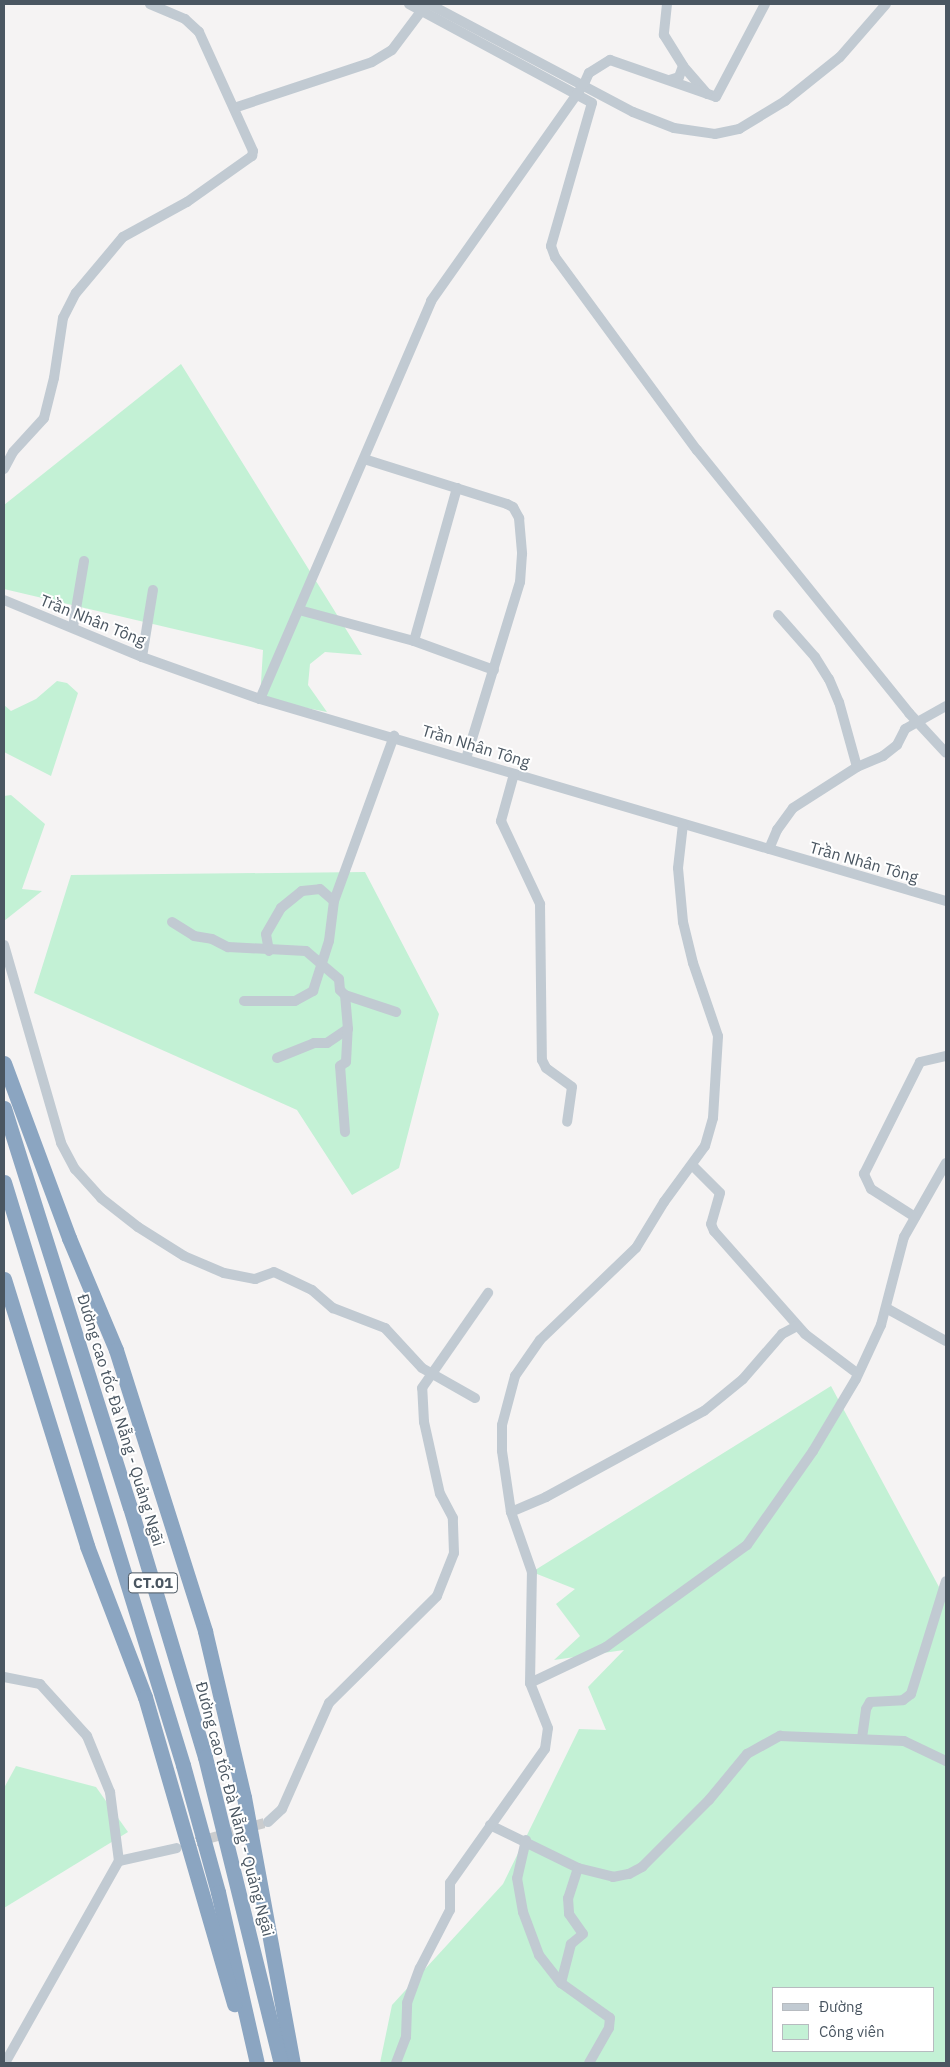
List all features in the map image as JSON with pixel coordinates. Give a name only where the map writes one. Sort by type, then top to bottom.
[{"type":"highway","points":[[4,1063],[69,1238],[116,1350],[205,1630],[244,1796],[293,2063]]},
{"type":"highway","name":"Đường cao tốc Đà Nẵng - Quảng Ngãi","points":[[4,1108],[127,1498],[205,1757],[282,2063]]},
{"type":"highway","name":"CT.01","points":[[4,1182],[183,1765],[218,1892],[257,2063]]},
{"type":"highway","points":[[4,1279],[86,1546],[145,1697],[251,2063]]},
{"type":"street","points":[[4,469],[13,452],[44,418],[54,378],[63,318],[76,293],[123,237],[187,202],[252,156],[234,108],[199,32],[185,18],[150,4]]},
{"type":"street","points":[[408,4],[426,6],[584,84],[633,112],[674,128],[696,134],[729,132],[756,121],[825,70],[886,4]]},
{"type":"street","points":[[667,4],[664,35],[683,66],[708,94]]},
{"type":"street","points":[[260,699],[431,301],[578,93],[588,73],[610,60],[716,97],[765,4]]},
{"type":"street","points":[[234,108],[372,62],[392,50],[426,6]]},
{"type":"street","points":[[426,6],[578,93],[593,105],[551,246],[555,258],[697,450],[917,721],[946,752]]},
{"type":"street","points":[[669,80],[679,77],[683,66]]},
{"type":"street","points":[[364,459],[508,504],[513,507],[519,518],[522,554],[520,582],[466,759]]},
{"type":"street","points":[[414,641],[456,488]]},
{"type":"street","points":[[73,627],[84,561]]},
{"type":"street","points":[[142,657],[153,590]]},
{"type":"street","name":"Trần Nhân Tông","points":[[4,600],[142,657],[260,699],[394,736],[514,774],[946,901]]},
{"type":"street","points":[[299,610],[414,641],[494,670]]},
{"type":"street","points":[[778,615],[815,657],[829,679],[839,702],[857,767]]},
{"type":"street","points":[[769,849],[778,830],[794,808],[857,767],[889,752],[897,745],[903,730],[946,706]]},
{"type":"street","points":[[244,1001],[295,1001],[308,997],[313,992],[320,963],[329,942],[334,901],[394,736]]},
{"type":"street","points":[[514,774],[501,821],[540,904],[542,1060],[546,1068],[572,1087],[567,1122]]},
{"type":"street","points":[[396,2063],[406,2037],[407,2003],[420,1968],[450,1910],[450,1884],[545,1749],[548,1728],[530,1684],[532,1572],[511,1512],[505,1487],[502,1425],[515,1376],[540,1340],[636,1248],[664,1202],[693,1166],[705,1146],[713,1118],[718,1036],[693,963],[683,922],[678,868],[683,824]]},
{"type":"street","points":[[269,951],[266,934],[281,908],[302,891],[320,889],[334,901]]},
{"type":"street","points":[[172,922],[194,936],[212,939],[228,947],[269,951],[306,951],[339,979],[340,990],[345,995],[396,1012]]},
{"type":"street","points":[[4,945],[61,1143],[87,1185],[138,1227],[184,1256],[224,1273],[255,1279],[274,1272],[312,1290],[333,1308],[385,1328],[410,1356],[431,1372],[475,1398]]},
{"type":"street","points":[[345,995],[348,1029],[346,1062],[340,1066],[345,1132]]},
{"type":"street","points":[[277,1058],[314,1044],[327,1043],[348,1029]]},
{"type":"street","points":[[915,1218],[871,1189],[864,1174],[920,1062],[946,1056]]},
{"type":"street","points":[[530,1684],[606,1647],[747,1545],[813,1451],[858,1374],[886,1308],[904,1237],[946,1163]]},
{"type":"street","points":[[693,1166],[720,1192],[712,1219],[714,1231],[797,1326],[858,1374]]},
{"type":"street","points":[[268,1822],[282,1809],[329,1702],[437,1596],[454,1553],[453,1518],[440,1494],[424,1422],[422,1388],[431,1372],[488,1293]]},
{"type":"street","points":[[886,1308],[946,1341]]},
{"type":"street","points":[[511,1512],[546,1496],[704,1411],[743,1379],[782,1334],[797,1326]]},
{"type":"street","points":[[862,1738],[866,1709],[870,1702],[903,1700],[911,1694],[946,1581]]},
{"type":"street","points":[[4,1677],[40,1684],[87,1736],[110,1792],[119,1861],[4,2063]]},
{"type":"street","points":[[490,1825],[526,1840],[578,1868],[612,1877],[629,1874],[642,1867],[709,1800],[747,1754],[771,1739],[787,1735],[812,1739],[862,1738],[904,1741],[946,1761]]},
{"type":"street","points":[[526,1840],[517,1878],[523,1912],[539,1955],[561,1983],[610,2018],[609,2028],[589,2063]]},
{"type":"street","points":[[119,1861],[177,1848]]},
{"type":"street","points":[[561,1983],[571,1944],[583,1934],[569,1914],[568,1906],[578,1868]]},
{"type":"green space","points":[[181,364],[362,655],[325,652],[310,664],[308,685],[327,712],[260,699],[263,650],[4,589],[4,505]]},
{"type":"green space","points":[[57,681],[67,683],[78,693],[51,776],[4,752],[4,705],[11,711],[36,699]]},
{"type":"green space","points":[[11,795],[45,824],[22,889],[42,891],[4,921],[4,796]]},
{"type":"green space","points":[[365,872],[439,1014],[399,1168],[352,1195],[297,1110],[34,993],[71,875]]},
{"type":"green space","points":[[831,1386],[946,1600],[946,2063],[380,2063],[392,2005],[503,1884],[579,1729],[606,1730],[588,1687],[624,1650],[554,1660],[580,1636],[556,1604],[575,1589],[532,1572]]},
{"type":"green space","points":[[16,1766],[96,1787],[128,1832],[4,1908],[4,1788]]},
{"type":"tunnel","points":[[182,1846],[268,1822]]}]
